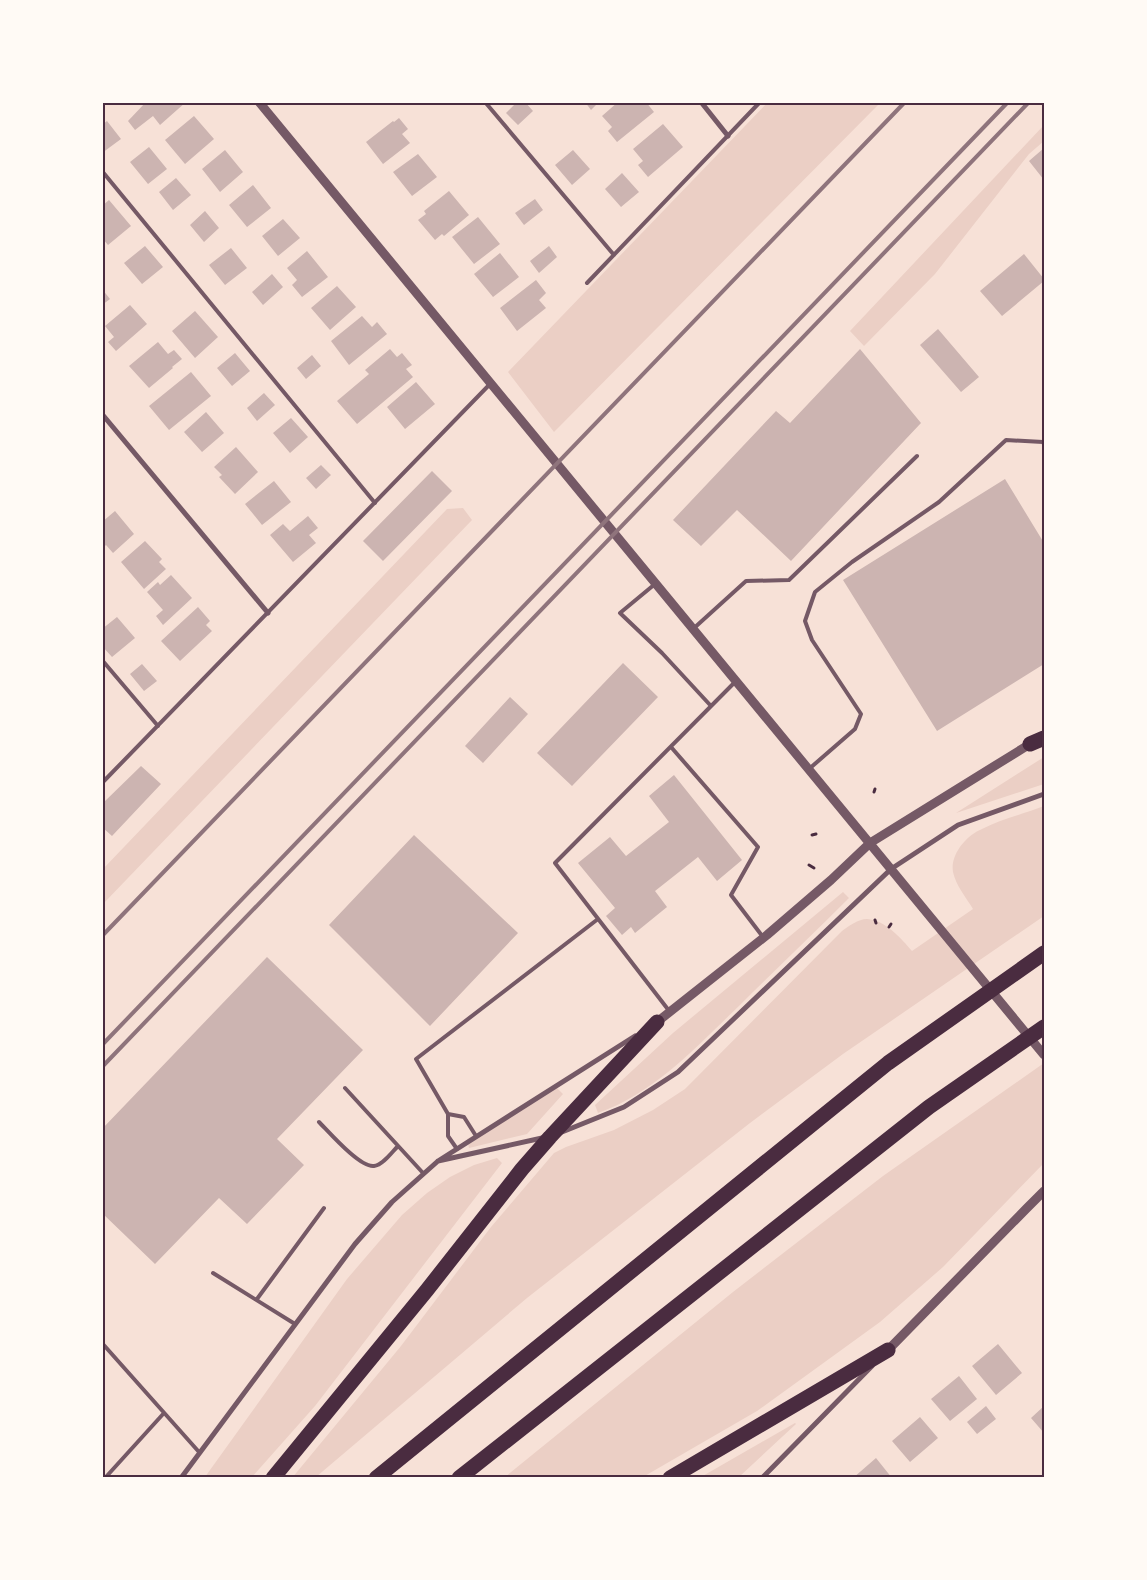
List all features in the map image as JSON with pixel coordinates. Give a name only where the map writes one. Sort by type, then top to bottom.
[{"type":"highway","points":[[1030,744],[1044,736]]},
{"type":"highway","points":[[376,1478],[888,1063],[1044,953]]},
{"type":"highway","points":[[273,1478],[550,1137],[657,1022]]},
{"type":"highway","points":[[459,1478],[930,1107],[1044,1027]]},
{"type":"highway","points":[[670,1478],[888,1350]]},
{"type":"street","points":[[260,102],[1044,1055]]},
{"type":"street","points":[[701,102],[728,136]]},
{"type":"street","points":[[102,414],[268,613]]},
{"type":"street","points":[[181,1478],[355,1244],[392,1202],[423,1173],[476,1136],[657,1022],[764,938],[831,880],[870,843],[1030,744]]},
{"type":"street","points":[[438,1161],[550,1137],[624,1108],[678,1072],[891,869],[958,825],[1044,794]]},
{"type":"street","points":[[762,1478],[1044,1191]]},
{"type":"lane","points":[[485,102],[614,255]]},
{"type":"lane","points":[[587,283],[760,102]]},
{"type":"lane","points":[[102,171],[375,503]]},
{"type":"lane","points":[[102,784],[491,384]]},
{"type":"lane","points":[[809,769],[855,729],[861,714],[812,640],[806,621],[815,592],[852,562],[939,502],[1006,440],[1043,442],[1044,444]]},
{"type":"lane","points":[[694,629],[746,582],[789,580],[917,456]]},
{"type":"lane","points":[[655,583],[620,613],[662,653],[711,706]]},
{"type":"lane","points":[[102,660],[158,726]]},
{"type":"lane","points":[[670,1012],[554,863],[736,681]]},
{"type":"lane","points":[[671,747],[758,847],[731,895],[764,938]]},
{"type":"lane","points":[[457,1149],[448,1136],[448,1114],[416,1059],[598,919]]},
{"type":"lane","points":[[345,1088],[423,1173]]},
{"type":"lane","points":[[448,1114],[464,1117],[476,1136]]},
{"type":"lane","points":[[319,1122],[363,1163],[368,1165],[378,1164],[398,1146]]},
{"type":"lane","points":[[257,1300],[324,1208]]},
{"type":"lane","points":[[213,1273],[295,1324]]},
{"type":"lane","points":[[102,1343],[200,1452]]},
{"type":"lane","points":[[105,1478],[164,1413]]},
{"type":"path","points":[[809,864],[814,868]]},
{"type":"shaded area","points":[[768,102],[880,103],[554,432],[508,372]]},
{"type":"shaded area","points":[[1044,125],[1044,141],[1029,154],[935,274],[864,346],[850,331]]},
{"type":"shaded area","points":[[463,508],[472,520],[103,904],[103,869],[447,509]]},
{"type":"shaded area","points":[[1044,757],[1044,784],[956,813]]},
{"type":"shaded area","points":[[1044,806],[1044,916],[843,1054],[750,1123],[527,1298],[316,1477],[292,1478],[401,1346],[491,1227],[554,1153],[614,1130],[653,1110],[685,1089],[842,931],[854,923],[860,920],[874,920],[898,935],[912,951],[973,909],[959,887],[953,872],[954,859],[965,840],[989,825]]},
{"type":"shaded area","points":[[843,892],[849,898],[691,1052],[657,1081],[619,1104],[598,1113],[595,1105],[673,1033]]},
{"type":"shaded area","points":[[1044,1063],[1044,1163],[943,1267],[880,1322],[757,1411],[643,1477],[505,1477],[733,1292],[883,1176]]},
{"type":"shaded area","points":[[557,1088],[563,1094],[527,1134],[469,1148],[467,1139]]},
{"type":"shaded area","points":[[497,1158],[502,1163],[315,1406],[252,1477],[205,1477],[347,1279],[402,1215],[427,1193],[450,1177],[474,1165]]},
{"type":"shaded area","points":[[795,1423],[739,1477],[701,1477]]},
{"type":"building","points":[[146,102],[186,102],[160,125],[153,116],[135,130],[128,121]]},
{"type":"building","points":[[517,102],[525,102],[533,111],[518,125],[506,113]]},
{"type":"building","points":[[585,102],[599,102],[591,110]]},
{"type":"building","points":[[618,102],[646,102],[654,112],[617,142],[608,131],[612,127],[602,116]]},
{"type":"building","points":[[194,116],[214,139],[185,164],[165,140]]},
{"type":"building","points":[[399,118],[408,129],[402,134],[410,143],[383,164],[366,142]]},
{"type":"building","points":[[107,121],[121,139],[102,153],[102,125]]},
{"type":"building","points":[[663,124],[683,147],[648,177],[638,165],[643,161],[633,149]]},
{"type":"building","points":[[149,147],[167,169],[148,184],[130,162]]},
{"type":"building","points":[[1044,148],[1044,180],[1029,161]]},
{"type":"building","points":[[225,150],[243,172],[220,192],[202,169]]},
{"type":"building","points":[[573,150],[590,169],[572,185],[555,165]]},
{"type":"building","points":[[418,154],[437,177],[412,196],[393,172]]},
{"type":"building","points":[[622,173],[639,192],[621,207],[605,189]]},
{"type":"building","points":[[176,178],[191,195],[173,210],[159,192]]},
{"type":"building","points":[[253,185],[271,208],[247,227],[229,205]]},
{"type":"building","points":[[449,191],[469,215],[444,236],[442,234],[435,240],[418,220],[426,214],[424,211]]},
{"type":"building","points":[[535,199],[543,210],[524,225],[515,213]]},
{"type":"building","points":[[109,200],[131,226],[108,245],[102,238],[102,206]]},
{"type":"building","points":[[205,211],[219,228],[204,242],[190,225]]},
{"type":"building","points":[[478,217],[500,244],[474,264],[452,237]]},
{"type":"building","points":[[283,219],[300,238],[278,256],[262,236]]},
{"type":"building","points":[[145,246],[163,267],[142,284],[124,263]]},
{"type":"building","points":[[549,246],[557,257],[539,273],[530,261]]},
{"type":"building","points":[[231,248],[247,268],[225,285],[209,265]]},
{"type":"building","points":[[307,251],[328,277],[302,297],[292,285],[297,280],[287,268]]},
{"type":"building","points":[[500,253],[519,277],[493,297],[474,274]]},
{"type":"building","points":[[1024,254],[1044,281],[1002,316],[980,291]]},
{"type":"building","points":[[272,274],[283,287],[263,305],[252,292]]},
{"type":"building","points":[[536,280],[546,293],[539,300],[546,308],[517,331],[500,308]]},
{"type":"building","points":[[337,286],[356,307],[330,330],[311,308]]},
{"type":"building","points":[[102,289],[110,299],[102,305]]},
{"type":"building","points":[[130,305],[147,324],[116,351],[108,342],[114,337],[105,326]]},
{"type":"building","points":[[195,311],[218,337],[195,358],[172,331]]},
{"type":"building","points":[[362,316],[372,327],[377,322],[387,334],[349,365],[331,341]]},
{"type":"building","points":[[938,329],[979,377],[961,392],[920,345]]},
{"type":"building","points":[[158,342],[168,354],[174,350],[182,359],[149,388],[129,366]]},
{"type":"building","points":[[390,349],[397,357],[402,353],[412,365],[406,369],[413,377],[357,424],[337,401],[369,374],[365,370]]},
{"type":"building","points":[[860,349],[921,423],[791,561],[737,510],[701,546],[673,520],[776,411],[790,423]]},
{"type":"building","points":[[235,353],[250,371],[232,386],[217,368]]},
{"type":"building","points":[[312,355],[321,366],[306,379],[297,368]]},
{"type":"building","points":[[191,372],[211,396],[169,430],[149,406]]},
{"type":"building","points":[[416,382],[435,404],[405,429],[387,407]]},
{"type":"building","points":[[264,393],[275,405],[257,421],[247,408]]},
{"type":"building","points":[[206,412],[224,433],[202,452],[184,432]]},
{"type":"building","points":[[291,418],[308,437],[290,453],[273,433]]},
{"type":"building","points":[[236,447],[258,472],[235,494],[219,477],[222,475],[214,467]]},
{"type":"building","points":[[321,465],[331,475],[316,489],[306,478]]},
{"type":"building","points":[[432,471],[452,491],[383,561],[363,541]]},
{"type":"building","points":[[1005,479],[1044,543],[1044,664],[937,731],[843,580]]},
{"type":"building","points":[[274,481],[291,502],[262,525],[245,504]]},
{"type":"building","points":[[115,511],[134,534],[113,553],[106,545],[102,549],[102,522]]},
{"type":"building","points":[[308,516],[318,528],[309,535],[316,543],[293,562],[270,535],[283,524],[290,531]]},
{"type":"building","points":[[145,541],[162,559],[159,562],[166,569],[144,589],[121,562]]},
{"type":"building","points":[[171,575],[192,598],[163,625],[156,616],[163,610],[147,592],[158,582],[160,585]]},
{"type":"building","points":[[198,607],[210,621],[206,625],[212,631],[180,661],[161,641]]},
{"type":"building","points":[[117,617],[135,638],[112,657],[102,646],[102,629]]},
{"type":"building","points":[[623,663],[658,697],[572,786],[537,753]]},
{"type":"building","points":[[142,664],[157,681],[144,691],[130,674]]},
{"type":"building","points":[[510,697],[528,714],[483,763],[465,746]]},
{"type":"building","points":[[141,766],[161,784],[112,836],[102,827],[102,804]]},
{"type":"building","points":[[674,775],[742,860],[717,881],[698,857],[655,891],[667,907],[635,933],[631,927],[622,935],[606,916],[615,908],[578,863],[610,837],[626,856],[669,822],[649,796]]},
{"type":"building","points":[[414,835],[518,933],[430,1026],[329,925]]},
{"type":"building","points":[[267,957],[363,1050],[277,1139],[304,1165],[247,1224],[219,1198],[155,1264],[102,1213],[102,1129]]},
{"type":"building","points":[[998,1344],[1022,1373],[996,1395],[972,1366]]},
{"type":"building","points":[[959,1376],[977,1399],[950,1421],[931,1399]]},
{"type":"building","points":[[986,1406],[996,1419],[977,1434],[967,1422]]},
{"type":"building","points":[[1044,1406],[1044,1433],[1031,1418]]},
{"type":"building","points":[[920,1417],[938,1438],[910,1462],[892,1441]]},
{"type":"building","points":[[876,1458],[892,1478],[853,1478]]},
{"type":"railway","points":[[102,936],[905,102]]},
{"type":"railway","points":[[102,1045],[1008,102]]},
{"type":"railway","points":[[102,1067],[1029,102]]}]
